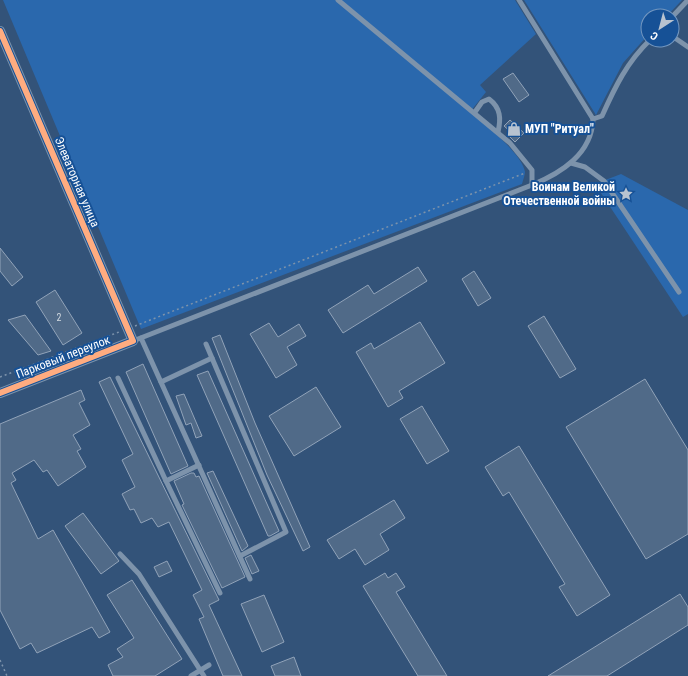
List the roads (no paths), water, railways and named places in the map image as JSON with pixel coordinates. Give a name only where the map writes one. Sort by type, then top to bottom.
[{"type":"street","name":"Элеваторная улица","points":[[0,31],[128,328],[137,339]]},
{"type":"street","name":"Парковый переулок","points":[[0,393],[137,339]]},
{"type":"lane","points":[[338,0],[510,142],[532,170],[532,185]]},
{"type":"lane","points":[[250,579],[161,382],[137,339],[550,178],[571,163],[586,143],[593,127],[593,119],[519,0]]},
{"type":"lane","points":[[680,8],[688,0]]},
{"type":"lane","points":[[593,119],[602,116],[616,84],[626,68],[643,48]]},
{"type":"lane","points":[[475,112],[482,102],[489,98],[496,104],[501,120],[498,132]]},
{"type":"lane","points":[[571,163],[585,167],[604,181],[679,292]]},
{"type":"lane","points":[[206,344],[286,532],[240,556]]},
{"type":"lane","points":[[161,382],[212,358]]},
{"type":"lane","points":[[118,378],[220,593]]},
{"type":"lane","points":[[166,481],[199,465]]},
{"type":"lane","points":[[120,554],[139,574],[204,676]]},
{"type":"lane","points":[[191,676],[208,665]]},
{"type":"place","name":"МУП \"Ритуал\"","points":[[514,129]]},
{"type":"place","name":"Воинам Великой Отечественной войны","points":[[626,194]]}]
